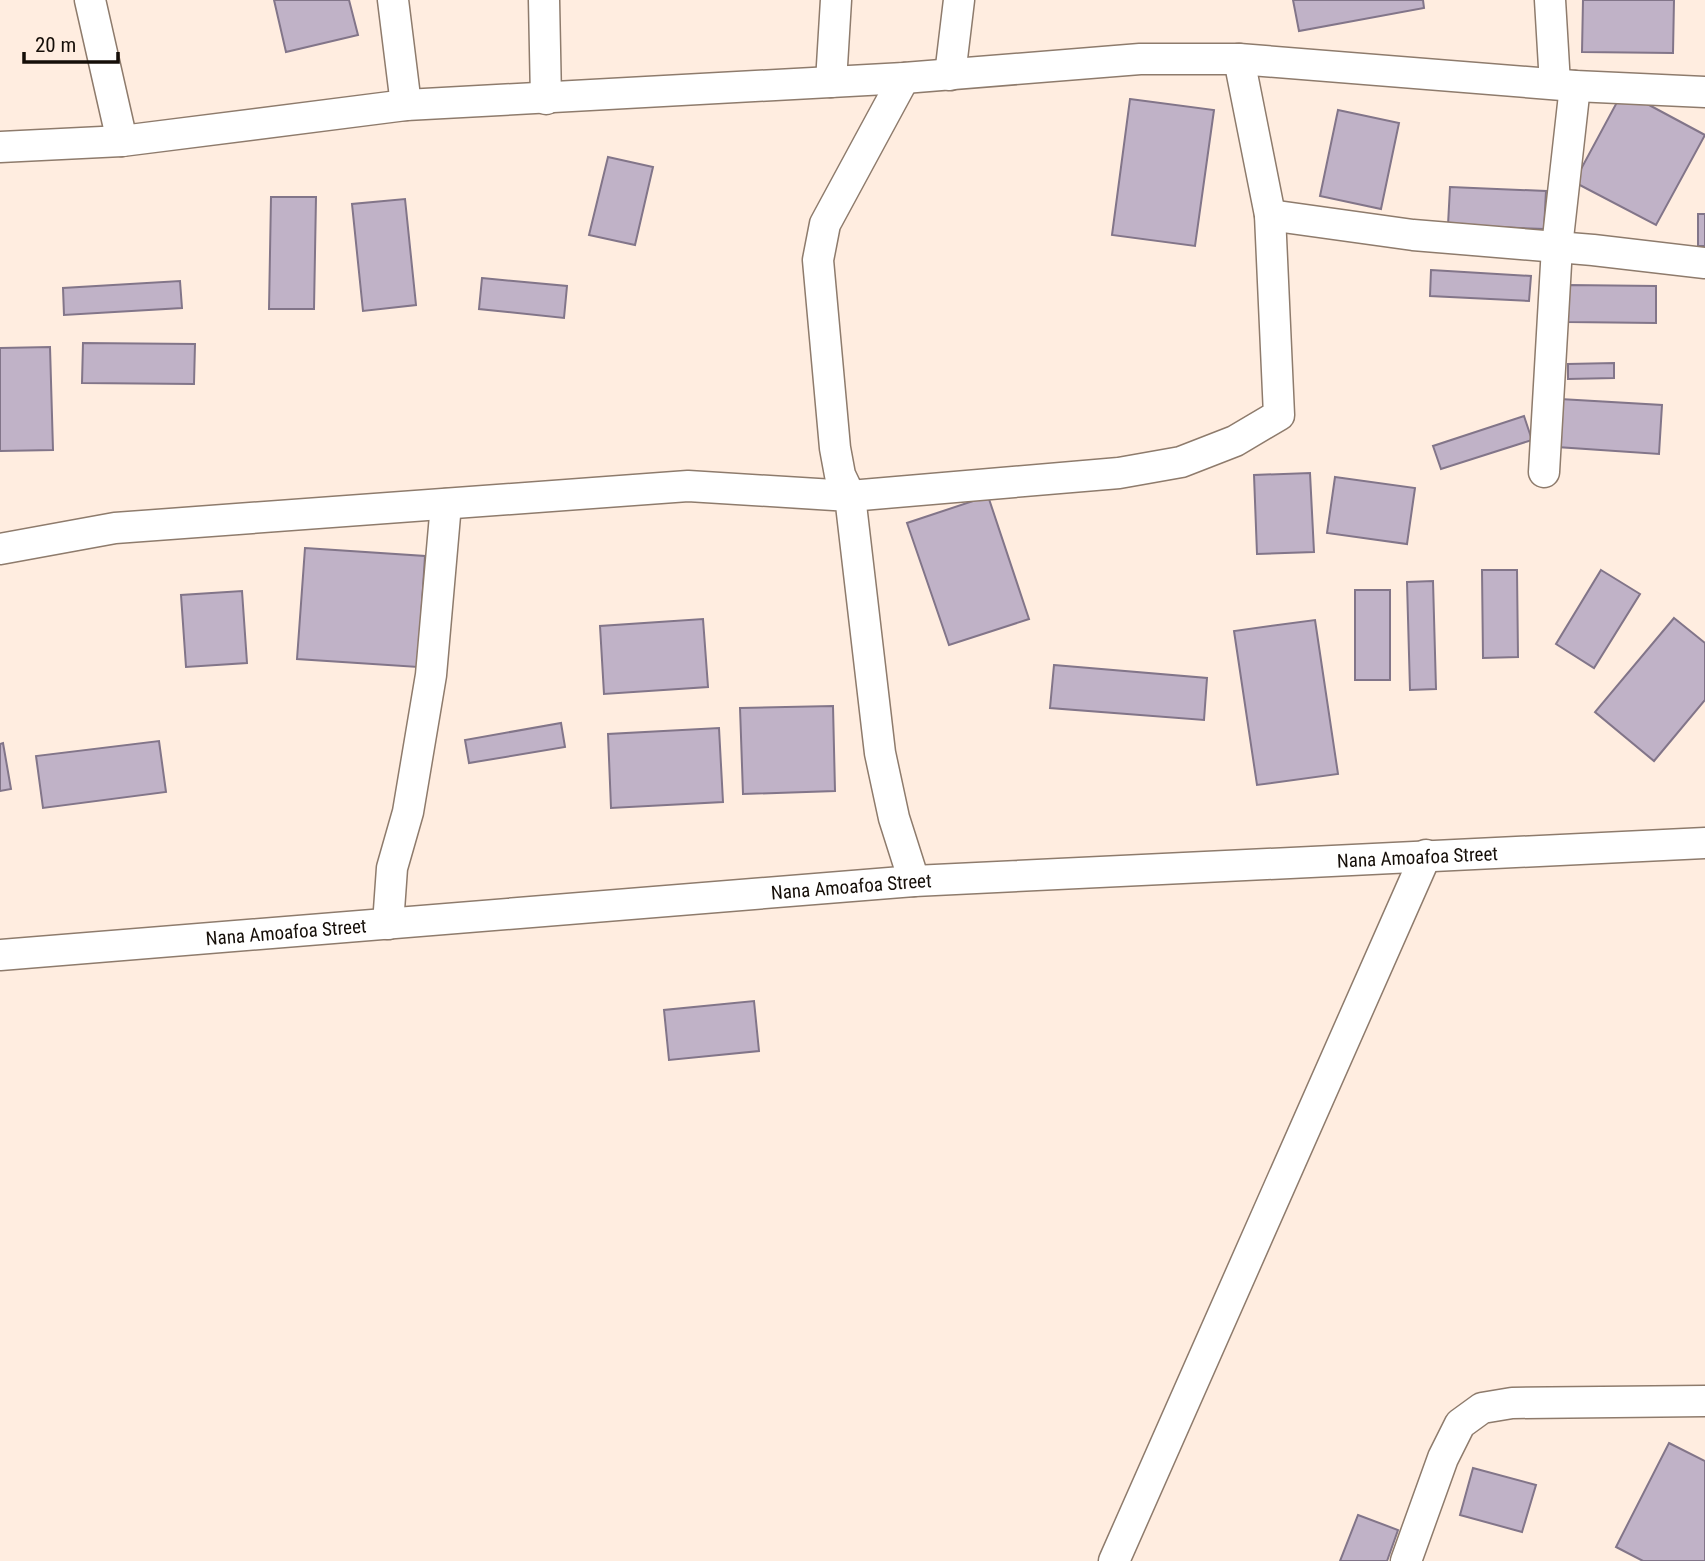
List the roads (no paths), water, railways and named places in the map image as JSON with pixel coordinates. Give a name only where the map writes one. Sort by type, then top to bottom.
[{"type":"street","points":[[90,0],[122,141]]},
{"type":"street","points":[[393,0],[406,105]]},
{"type":"street","points":[[544,0],[546,99]]},
{"type":"street","points":[[831,82],[836,0]]},
{"type":"street","points":[[950,75],[959,0]]},
{"type":"street","points":[[1544,472],[1557,247],[1561,225],[1565,85],[1550,0]]},
{"type":"street","points":[[0,147],[122,141],[406,105],[904,78],[1140,59],[1239,59],[1565,85],[1705,92]]},
{"type":"street","points":[[0,548],[115,528],[688,486],[850,496],[1119,473],[1181,462],[1235,441],[1279,415],[1270,215],[1239,59]]},
{"type":"street","points":[[904,78],[825,224],[818,260],[835,448],[840,475],[850,496],[880,753],[894,818],[914,881]]},
{"type":"street","points":[[1270,215],[1413,235],[1705,263]]},
{"type":"street","points":[[388,924],[392,868],[408,812],[431,675],[446,505]]},
{"type":"street","name":"Nana Amoafoa Street","points":[[0,955],[914,881],[1705,843]]},
{"type":"street","points":[[1114,1561],[1426,855]]},
{"type":"street","points":[[1406,1561],[1443,1458],[1460,1424],[1482,1408],[1512,1404],[1705,1401]]}]
